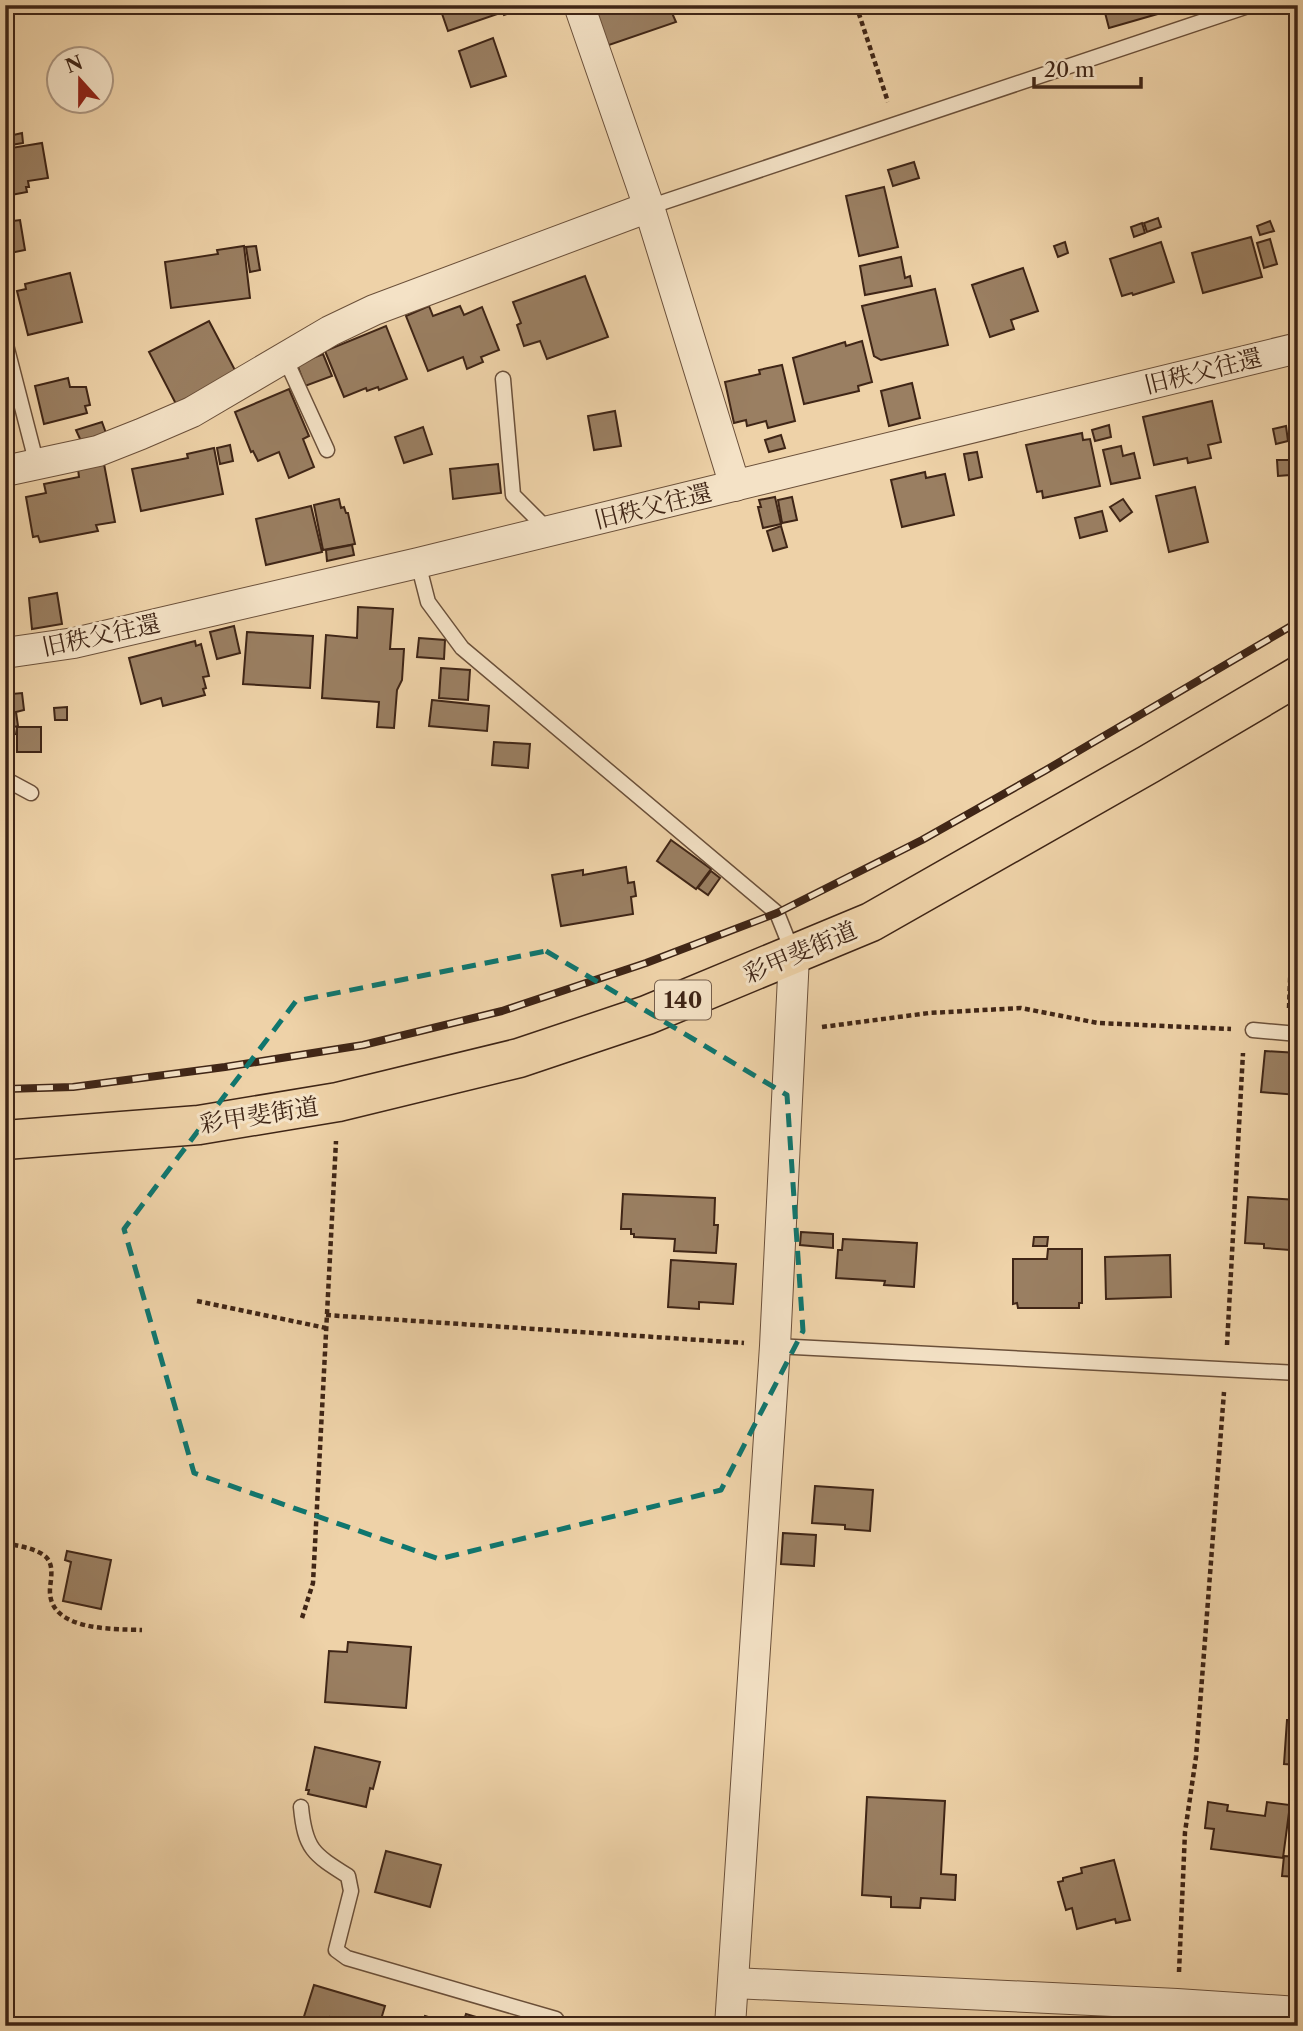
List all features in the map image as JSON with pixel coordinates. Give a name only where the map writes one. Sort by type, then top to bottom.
[{"type":"highway","name":"彩甲斐街道","points":[[5,1140],[199,1125],[338,1102],[519,1058],[647,1014],[794,956],[882,916],[1298,676]]},
{"type":"street","points":[[579,5],[649,207],[734,486]]},
{"type":"street","points":[[5,471],[98,451],[141,434],[192,412],[330,331],[374,310],[649,207]]},
{"type":"street","name":"旧秩父往還","points":[[5,653],[74,643],[418,563],[1298,348]]},
{"type":"street","points":[[730,2026],[775,1346],[794,956]]},
{"type":"street","points":[[734,1983],[1298,2012]]},
{"type":"lane","points":[[649,207],[1251,5]]},
{"type":"lane","points":[[5,341],[37,465]]},
{"type":"lane","points":[[285,358],[327,450]]},
{"type":"lane","points":[[503,379],[513,495],[550,531]]},
{"type":"lane","points":[[418,563],[428,602],[462,648],[777,913],[794,956]]},
{"type":"lane","points":[[5,779],[31,793]]},
{"type":"lane","points":[[1253,1030],[1293,1034]]},
{"type":"lane","points":[[775,1346],[1298,1373]]},
{"type":"lane","points":[[301,1807],[303,1832],[311,1849],[348,1876],[351,1891],[336,1950],[347,1958],[556,2019],[560,2026]]},
{"type":"path","points":[[856,5],[896,126]]},
{"type":"path","points":[[1293,1034],[1298,771]]},
{"type":"path","points":[[790,1032],[929,1013],[1021,1008],[1098,1023],[1253,1030],[1241,1058],[1226,1369],[1196,1757],[1185,1832],[1177,2004]]},
{"type":"path","points":[[302,1618],[313,1583],[338,1102]]},
{"type":"path","points":[[197,1301],[326,1328]]},
{"type":"path","points":[[326,1315],[775,1346]]},
{"type":"path","points":[[5,1543],[34,1550],[47,1558],[52,1569],[50,1593],[54,1608],[66,1619],[109,1629],[142,1630]]},
{"type":"highlighted area","points":[[546,951],[787,1095],[803,1331],[721,1490],[439,1559],[194,1473],[124,1229],[296,1001]]},
{"type":"building","points":[[439,5],[531,6],[504,15],[503,12],[448,31]]},
{"type":"building","points":[[593,5],[694,5],[672,13],[676,22],[606,46]]},
{"type":"building","points":[[1103,5],[1166,5],[1168,11],[1109,28]]},
{"type":"building","points":[[493,38],[506,76],[471,87],[459,51]]},
{"type":"building","points":[[22,133],[23,143],[11,145],[9,136]]},
{"type":"building","points":[[42,143],[48,178],[28,181],[27,192],[11,195],[11,190],[5,191],[5,149]]},
{"type":"building","points":[[914,162],[919,178],[893,186],[888,170]]},
{"type":"building","points":[[884,187],[898,247],[859,256],[846,196]]},
{"type":"building","points":[[1158,218],[1161,227],[1147,232],[1144,223]]},
{"type":"building","points":[[20,220],[25,250],[5,254],[5,222]]},
{"type":"building","points":[[1270,221],[1274,231],[1260,235],[1257,226]]},
{"type":"building","points":[[1142,223],[1145,233],[1134,237],[1131,227]]},
{"type":"building","points":[[1251,237],[1262,277],[1203,293],[1192,253]]},
{"type":"building","points":[[1270,239],[1277,264],[1264,268],[1257,243]]},
{"type":"building","points":[[1065,242],[1068,253],[1058,257],[1054,246]]},
{"type":"building","points":[[1161,242],[1174,282],[1122,296],[1110,259]]},
{"type":"building","points":[[244,246],[250,298],[171,308],[165,262],[218,254],[217,250]]},
{"type":"building","points":[[256,246],[260,270],[250,272],[246,247]]},
{"type":"building","points":[[901,257],[905,278],[910,276],[912,286],[865,295],[860,266]]},
{"type":"building","points":[[1023,268],[1038,311],[1011,320],[1014,329],[990,337],[972,285]]},
{"type":"building","points":[[70,273],[82,322],[28,335],[17,291],[26,289],[25,284]]},
{"type":"building","points":[[585,276],[608,337],[547,359],[540,341],[524,346],[517,325],[521,323],[513,302]]},
{"type":"building","points":[[935,289],[948,345],[881,360],[874,356],[862,306]]},
{"type":"building","points":[[429,306],[433,316],[460,306],[464,315],[482,307],[499,350],[481,357],[483,362],[467,369],[463,357],[428,371],[406,316]]},
{"type":"building","points":[[209,321],[236,372],[176,404],[149,352]]},
{"type":"building","points":[[386,326],[407,379],[379,390],[378,387],[367,391],[366,388],[344,397],[325,351]]},
{"type":"building","points":[[862,341],[872,382],[858,386],[859,391],[804,404],[793,358],[845,342],[846,346]]},
{"type":"building","points":[[323,354],[332,376],[305,386],[297,364]]},
{"type":"building","points":[[782,365],[795,421],[768,428],[766,421],[747,426],[746,420],[734,423],[725,382],[760,374],[759,370]]},
{"type":"building","points":[[68,378],[70,387],[86,387],[90,405],[85,406],[87,413],[44,424],[35,386]]},
{"type":"building","points":[[912,383],[920,418],[889,426],[881,391]]},
{"type":"building","points":[[289,389],[309,436],[303,439],[314,467],[289,478],[279,452],[258,461],[253,451],[251,452],[235,412]]},
{"type":"building","points":[[1293,397],[1298,397],[1298,456]]},
{"type":"building","points":[[1212,401],[1221,442],[1208,445],[1211,458],[1188,463],[1187,458],[1154,465],[1143,417]]},
{"type":"building","points":[[615,411],[621,446],[594,450],[588,416]]},
{"type":"building","points":[[102,422],[106,433],[81,441],[76,430]]},
{"type":"building","points":[[1109,425],[1111,437],[1095,441],[1092,430]]},
{"type":"building","points":[[1286,426],[1288,441],[1276,444],[1273,429]]},
{"type":"building","points":[[423,427],[432,454],[404,463],[395,437]]},
{"type":"building","points":[[1082,433],[1083,440],[1090,439],[1100,486],[1043,498],[1042,491],[1037,492],[1026,445]]},
{"type":"building","points":[[781,435],[785,448],[769,452],[765,440]]},
{"type":"building","points":[[230,445],[233,461],[220,464],[217,448]]},
{"type":"building","points":[[1121,446],[1123,456],[1134,453],[1140,478],[1111,484],[1103,450]]},
{"type":"building","points":[[214,448],[223,494],[141,511],[132,469],[188,458],[187,454]]},
{"type":"building","points":[[977,452],[982,477],[969,480],[964,454]]},
{"type":"building","points":[[1277,460],[1289,460],[1290,475],[1278,476]]},
{"type":"building","points":[[104,464],[115,522],[96,525],[98,531],[40,542],[38,536],[33,537],[26,497],[46,493],[44,484],[79,477],[78,469]]},
{"type":"building","points":[[498,464],[501,493],[453,499],[450,469]]},
{"type":"building","points":[[925,472],[926,478],[945,474],[954,515],[902,527],[891,480]]},
{"type":"building","points":[[1195,487],[1208,542],[1169,552],[1156,496]]},
{"type":"building","points":[[775,497],[781,524],[763,528],[759,500]]},
{"type":"building","points":[[792,497],[797,520],[782,523],[778,500]]},
{"type":"building","points":[[339,499],[341,508],[344,507],[348,513],[355,544],[323,550],[314,505]]},
{"type":"building","points":[[1123,499],[1132,512],[1120,521],[1110,507]]},
{"type":"building","points":[[311,506],[322,552],[266,565],[256,519]]},
{"type":"building","points":[[1102,511],[1107,531],[1080,538],[1075,518]]},
{"type":"building","points":[[781,526],[787,547],[773,551],[767,531]]},
{"type":"building","points":[[352,545],[354,555],[327,561],[326,550]]},
{"type":"building","points":[[57,593],[62,624],[32,629],[29,598]]},
{"type":"building","points":[[358,607],[393,609],[390,649],[404,649],[394,728],[377,727],[379,702],[322,698],[326,635],[357,638]]},
{"type":"building","points":[[234,626],[240,653],[217,659],[210,632]]},
{"type":"building","points":[[247,632],[313,636],[310,688],[243,684]]},
{"type":"building","points":[[419,638],[445,640],[444,659],[417,657]]},
{"type":"building","points":[[195,641],[196,646],[201,644],[209,676],[203,677],[205,695],[163,706],[161,698],[141,704],[129,658]]},
{"type":"building","points":[[441,668],[470,670],[468,700],[439,698]]},
{"type":"building","points":[[9,674],[12,694],[22,693],[24,710],[16,712],[18,726],[14,727],[15,734],[5,735],[5,675]]},
{"type":"building","points":[[432,700],[489,706],[487,731],[429,726]]},
{"type":"building","points":[[67,707],[67,720],[55,720],[54,708]]},
{"type":"building","points":[[17,727],[41,727],[41,752],[17,752]]},
{"type":"building","points":[[494,742],[530,744],[528,768],[492,765]]},
{"type":"building","points":[[671,840],[711,869],[696,889],[657,861]]},
{"type":"building","points":[[626,867],[628,883],[634,882],[636,896],[631,897],[633,914],[561,926],[552,875],[583,870],[583,875]]},
{"type":"building","points":[[711,871],[720,878],[708,895],[698,888]]},
{"type":"building","points":[[1265,1051],[1298,1053],[1298,1095],[1261,1092]]},
{"type":"building","points":[[623,1194],[715,1198],[714,1225],[718,1225],[716,1253],[674,1251],[675,1239],[634,1237],[631,1229],[621,1229]]},
{"type":"building","points":[[1248,1197],[1298,1200],[1298,1246],[1290,1245],[1290,1250],[1245,1243]]},
{"type":"building","points":[[801,1232],[833,1234],[833,1248],[800,1245]]},
{"type":"building","points":[[1034,1237],[1048,1237],[1047,1246],[1033,1246]]},
{"type":"building","points":[[843,1239],[917,1243],[914,1287],[884,1285],[885,1281],[836,1278],[838,1250],[842,1250]]},
{"type":"building","points":[[1048,1249],[1082,1249],[1082,1303],[1079,1303],[1079,1308],[1018,1308],[1017,1303],[1013,1304],[1013,1259],[1047,1259]]},
{"type":"building","points":[[1170,1255],[1171,1297],[1106,1299],[1105,1257]]},
{"type":"building","points":[[671,1260],[736,1264],[733,1304],[699,1302],[699,1309],[668,1307]]},
{"type":"building","points":[[815,1486],[873,1490],[870,1531],[845,1529],[845,1525],[812,1523]]},
{"type":"building","points":[[783,1533],[816,1535],[814,1566],[781,1564]]},
{"type":"building","points":[[67,1551],[111,1560],[101,1609],[63,1601],[71,1562],[65,1560]]},
{"type":"building","points":[[348,1642],[411,1647],[406,1708],[325,1702],[329,1651],[347,1652]]},
{"type":"building","points":[[1287,1720],[1298,1720],[1298,1765],[1284,1764]]},
{"type":"building","points":[[315,1747],[380,1762],[366,1807],[308,1794],[309,1790],[306,1790]]},
{"type":"building","points":[[867,1797],[945,1801],[941,1874],[956,1875],[955,1900],[921,1898],[920,1908],[891,1907],[891,1897],[862,1895]]},
{"type":"building","points":[[1208,1802],[1228,1805],[1227,1811],[1265,1816],[1267,1802],[1290,1805],[1283,1858],[1211,1849],[1214,1829],[1205,1828]]},
{"type":"building","points":[[386,1851],[441,1865],[430,1907],[375,1892]]},
{"type":"building","points":[[1284,1856],[1298,1857],[1298,1877],[1282,1876]]},
{"type":"building","points":[[1114,1860],[1130,1920],[1116,1923],[1115,1919],[1077,1929],[1072,1908],[1066,1910],[1058,1882],[1082,1873],[1081,1868]]},
{"type":"building","points":[[314,1985],[385,2006],[379,2026],[354,2026],[330,2017],[328,2026],[301,2026]]},
{"type":"building","points":[[466,2014],[486,2020],[484,2026],[462,2026]]},
{"type":"building","points":[[425,2016],[457,2026],[422,2026]]},
{"type":"railway","points":[[5,1089],[73,1087],[363,1045],[502,1011],[646,963],[777,913],[922,840],[1298,622]]}]
